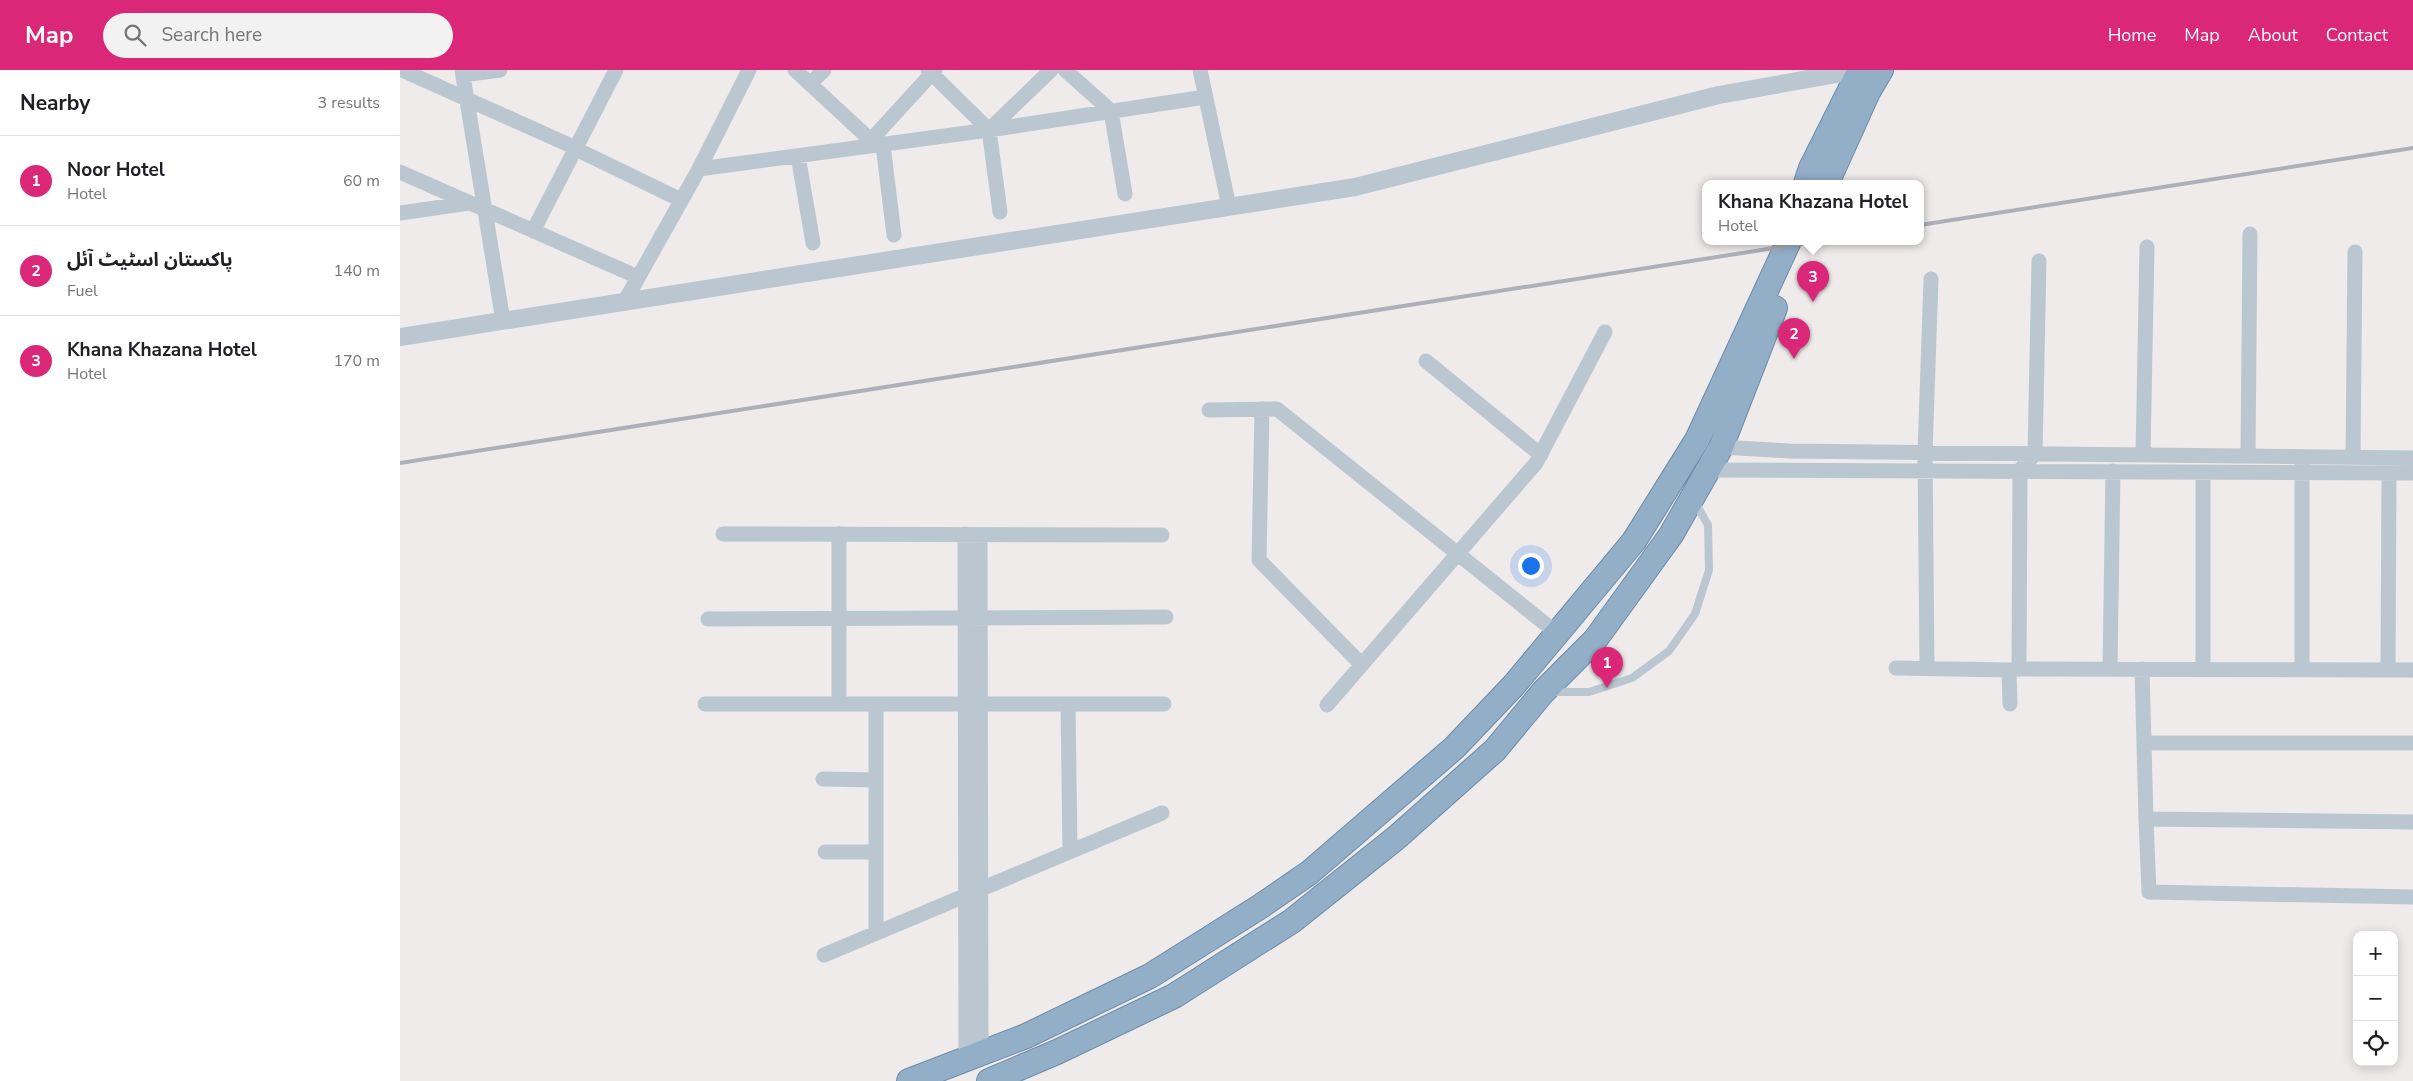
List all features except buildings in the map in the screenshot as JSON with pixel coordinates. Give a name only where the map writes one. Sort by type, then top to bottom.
[{"type":"highway","points":[[1807,180],[1811,168],[1860,70]]},
{"type":"highway","points":[[1828,180],[1868,92],[1881,70]]},
{"type":"highway","points":[[909,1081],[1026,1036],[1150,976],[1261,906],[1309,872],[1454,748],[1514,685],[1634,541],[1697,440],[1787,245]]},
{"type":"highway","points":[[989,1081],[1057,1052],[1174,996],[1292,921],[1396,838],[1495,750],[1543,692],[1595,640],[1671,535],[1721,447],[1799,245]]},
{"type":"street","points":[[402,70],[576,148],[682,200]]},
{"type":"street","points":[[500,70],[463,72],[503,321]]},
{"type":"street","points":[[533,230],[616,70]]},
{"type":"street","points":[[795,70],[877,143],[894,235]]},
{"type":"street","points":[[811,83],[824,70]]},
{"type":"street","points":[[989,130],[1051,70]]},
{"type":"street","points":[[1065,70],[1111,111],[1125,194]]},
{"type":"street","points":[[1200,70],[1229,207]]},
{"type":"street","points":[[400,338],[625,300],[1355,187],[1719,95],[1860,70]]},
{"type":"street","points":[[625,300],[699,169],[746,71]]},
{"type":"street","points":[[877,143],[932,71],[989,130],[1000,212]]},
{"type":"street","points":[[699,169],[877,143],[989,130],[1206,97]]},
{"type":"street","points":[[798,156],[813,243]]},
{"type":"street","points":[[400,172],[638,277]]},
{"type":"street","points":[[400,214],[470,203]]},
{"type":"street","points":[[2248,456],[2250,234]]},
{"type":"street","points":[[2143,455],[2147,247]]},
{"type":"street","points":[[2353,458],[2356,252]]},
{"type":"street","points":[[2010,704],[2014,670],[2020,470],[2035,454],[2039,260]]},
{"type":"street","points":[[1927,668],[1926,452],[1931,279]]},
{"type":"street","points":[[1327,705],[1536,463],[1605,332]]},
{"type":"street","points":[[1426,361],[1541,455]]},
{"type":"street","points":[[1262,409],[1259,560],[1362,665]]},
{"type":"street","points":[[1209,410],[1277,409],[1558,634]]},
{"type":"street","points":[[1721,447],[1789,451],[2248,456],[2302,465],[2389,473],[2413,473]]},
{"type":"street","points":[[1708,470],[2203,472],[2302,465],[2353,458],[2413,458]]},
{"type":"street","points":[[2302,465],[2302,668]]},
{"type":"street","points":[[2110,669],[2113,471]]},
{"type":"street","points":[[2203,472],[2203,669]]},
{"type":"street","points":[[2388,670],[2389,473]]},
{"type":"street","points":[[723,534],[1162,535]]},
{"type":"street","points":[[839,534],[839,704]]},
{"type":"street","points":[[973,534],[973,704],[965,896],[973,1057]]},
{"type":"street","points":[[708,619],[1166,618]]},
{"type":"street","points":[[1896,668],[2014,670],[2302,668],[2413,670]]},
{"type":"street","points":[[2142,669],[2149,892],[2413,897]]},
{"type":"street","points":[[705,704],[1164,704]]},
{"type":"street","points":[[876,704],[876,934]]},
{"type":"street","points":[[973,704],[981,889],[973,1057]]},
{"type":"street","points":[[1068,704],[1070,851]]},
{"type":"street","points":[[2144,743],[2413,743]]},
{"type":"street","points":[[823,779],[876,780]]},
{"type":"street","points":[[824,955],[1162,813]]},
{"type":"street","points":[[2146,819],[2413,822]]},
{"type":"street","points":[[825,852],[876,852]]},
{"type":"lane","points":[[1543,692],[1589,692],[1632,678],[1669,651],[1695,614],[1708,570],[1708,525],[1692,496]]},
{"type":"railway","points":[[1924,224],[2413,148]]},
{"type":"railway","points":[[400,463],[1793,245]]},
{"type":"place","name":"Khana Khazana Hotel","points":[[1813,302]]},
{"type":"place","name":"پاکستان اسٹیٹ آئل","points":[[1794,359]]},
{"type":"place","name":"Noor Hotel","points":[[1607,688]]}]
